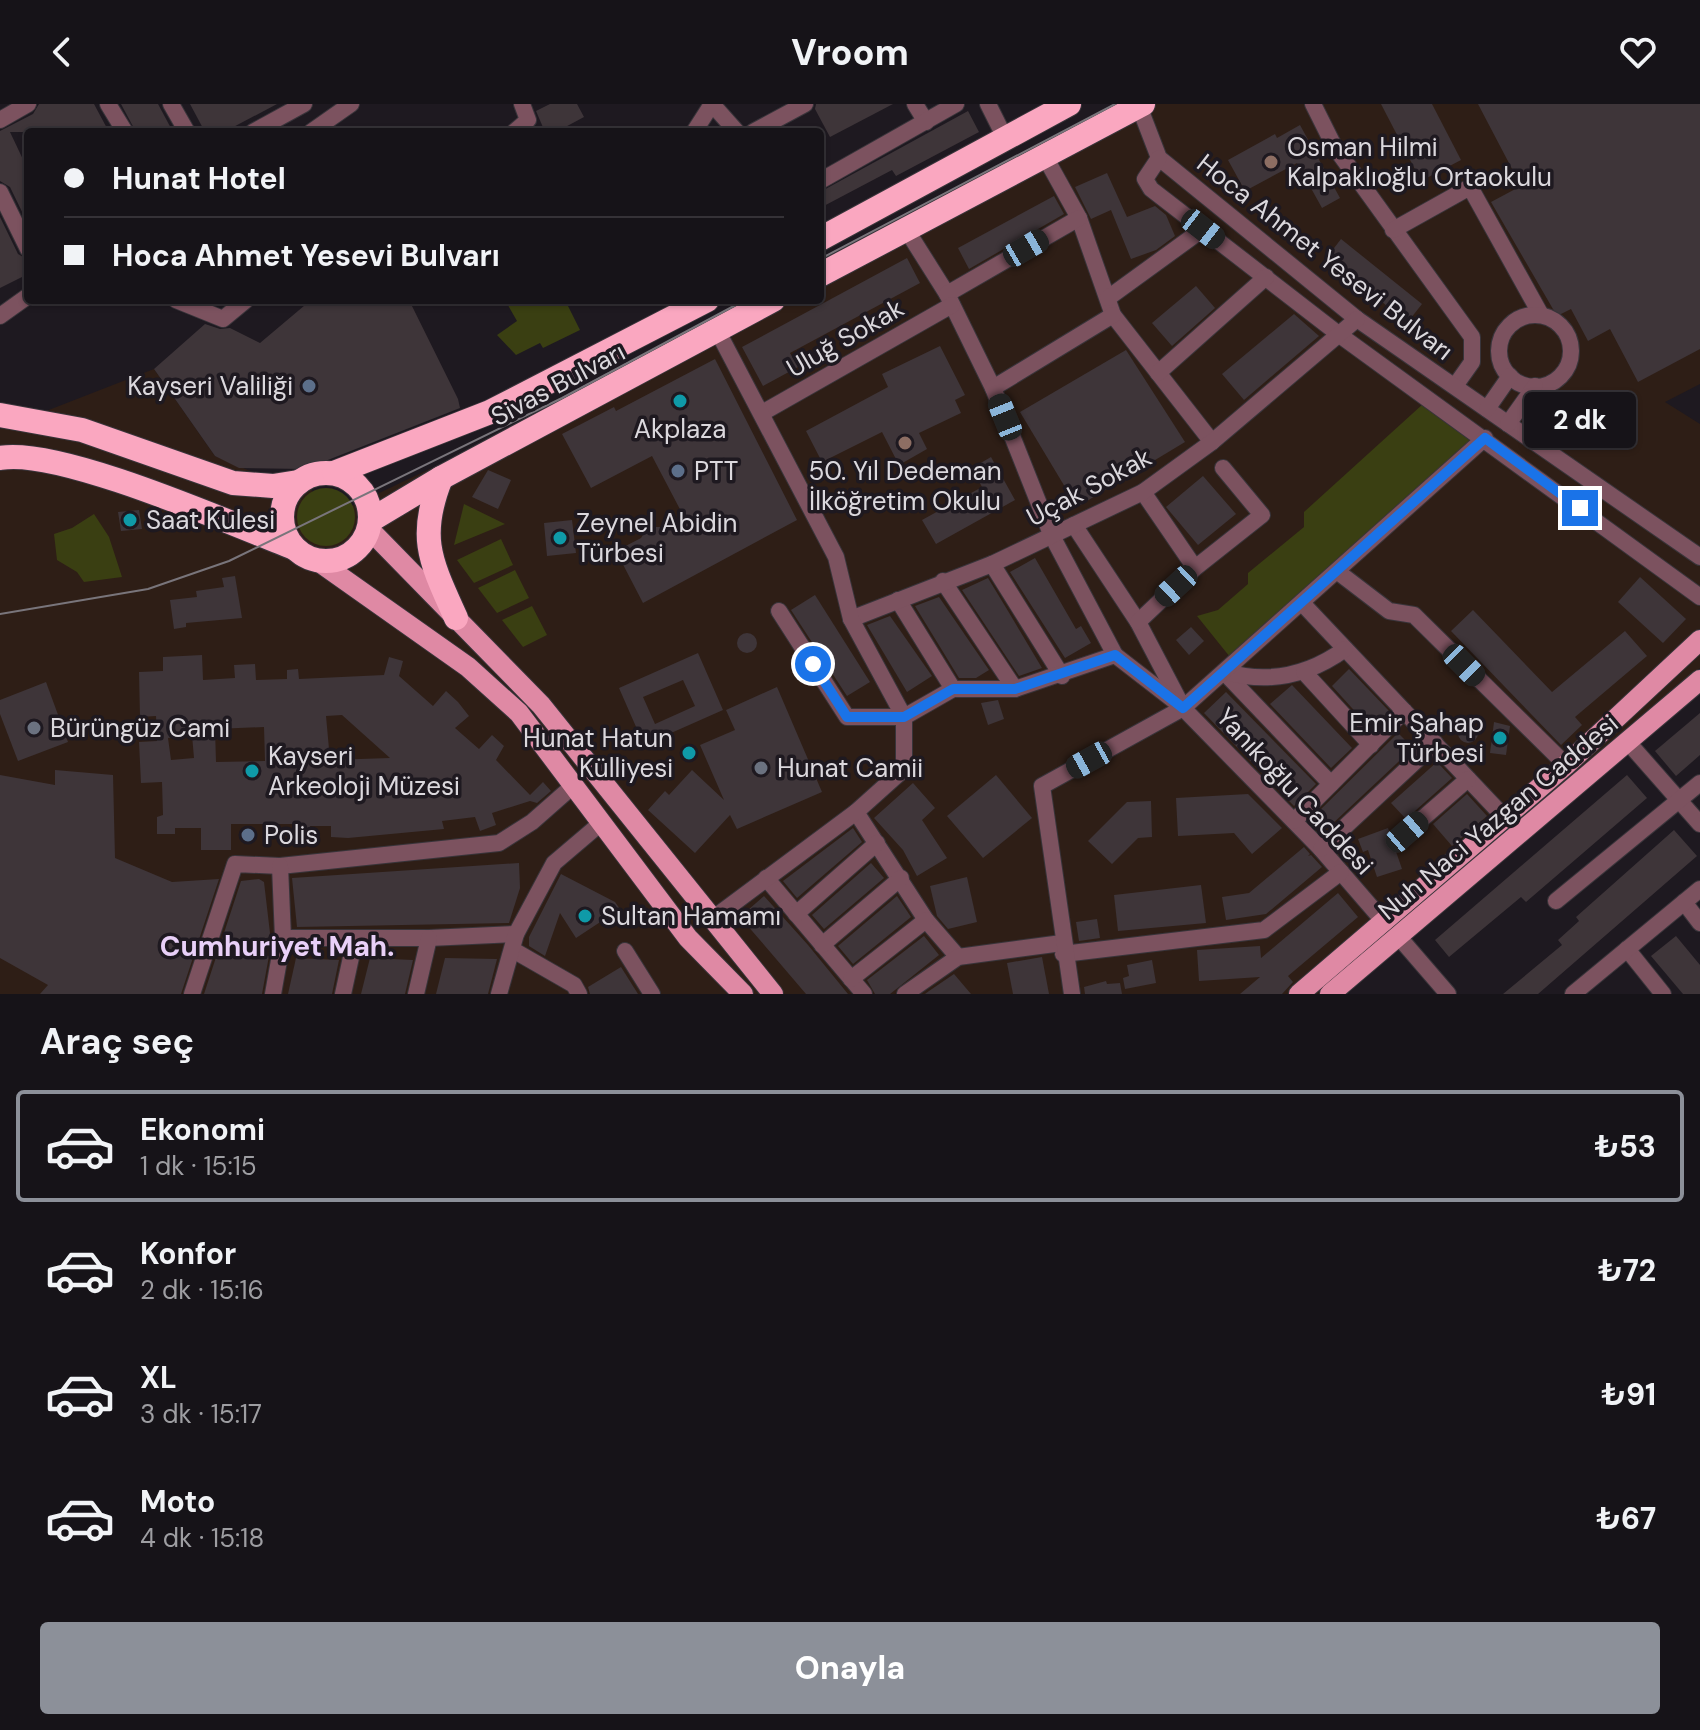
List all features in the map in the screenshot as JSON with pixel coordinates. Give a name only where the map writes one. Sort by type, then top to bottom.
[{"type":"highway","points":[[824,237],[1069,104]]},
{"type":"highway","points":[[824,273],[1141,105]]},
{"type":"highway","name":"Sivas Bulvarı","points":[[370,524],[441,478],[766,304]]},
{"type":"highway","name":"Sivas Bulvarı","points":[[334,473],[490,412],[674,309]]},
{"type":"highway","points":[[0,415],[82,430],[233,483],[273,486],[298,482],[315,474],[334,473],[358,486],[368,502],[370,524],[354,552],[337,560],[318,561],[294,548],[146,491],[39,458],[0,458]]},
{"type":"highway","points":[[441,478],[428,515],[427,539],[430,558],[456,618]]},
{"type":"highway","points":[[294,548],[284,533],[281,514],[287,496],[298,482]]},
{"type":"main road","points":[[370,524],[541,705],[711,920],[787,994]]},
{"type":"main road","points":[[318,561],[468,667],[519,713],[727,994]]},
{"type":"main road","name":"Nuh Naci Yazgan Caddesi","points":[[1330,994],[1506,819],[1700,640]]},
{"type":"main road","name":"Nuh Naci Yazgan Caddesi","points":[[1299,994],[1392,930],[1700,680]]},
{"type":"main road","points":[[688,938],[743,994]]},
{"type":"main road","points":[[734,943],[773,994]]},
{"type":"street","points":[[0,120],[28,104]]},
{"type":"street","points":[[108,104],[123,128]]},
{"type":"street","points":[[171,104],[185,128]]},
{"type":"street","points":[[260,128],[304,104]]},
{"type":"street","points":[[317,128],[351,104]]},
{"type":"street","points":[[697,128],[712,104],[733,128]]},
{"type":"street","points":[[760,128],[805,104]]},
{"type":"street","points":[[915,104],[926,122]]},
{"type":"street","points":[[824,179],[956,104]]},
{"type":"street","points":[[988,104],[1005,138]]},
{"type":"street","points":[[1313,104],[1334,146],[1472,337],[1474,356],[1455,386]]},
{"type":"street","points":[[519,128],[528,120],[524,105]]},
{"type":"street","name":"Hoca Ahmet Yesevi Bulvarı","points":[[1141,105],[1159,158],[1357,319],[1700,557]]},
{"type":"street","points":[[1044,155],[1079,218],[1113,315],[1212,442]]},
{"type":"street","name":"Hoca Ahmet Yesevi Bulvarı","points":[[1159,158],[1146,174],[1146,185],[1341,336],[1700,597]]},
{"type":"street","points":[[1393,230],[1470,187],[1541,315],[1562,326],[1572,350],[1563,374],[1549,384],[1535,386],[1510,376],[1501,360],[1503,334],[1522,317],[1541,315]]},
{"type":"street","points":[[0,192],[24,241]]},
{"type":"street","name":"Uluğ Sokak","points":[[762,413],[1079,218]]},
{"type":"street","points":[[906,229],[950,299],[993,388],[1051,534],[1115,655],[1183,708]]},
{"type":"street","points":[[1108,298],[1203,229]]},
{"type":"street","points":[[1158,373],[1266,277]]},
{"type":"street","points":[[0,316],[24,299]]},
{"type":"street","points":[[186,304],[223,319],[241,304]]},
{"type":"street","points":[[993,388],[1113,315]]},
{"type":"street","name":"Uçak Sokak","points":[[851,619],[992,564],[1143,492],[1212,442],[1341,336],[1357,319]]},
{"type":"street","points":[[711,920],[856,812],[904,769],[904,717],[851,619],[836,557],[717,330]]},
{"type":"street","points":[[1487,409],[1510,376]]},
{"type":"street","points":[[1508,424],[1535,386]]},
{"type":"street","points":[[1072,994],[1062,948],[1042,786],[1183,708],[1485,438]]},
{"type":"street","points":[[1138,622],[1195,568],[1262,515],[1223,468]]},
{"type":"street","points":[[1143,492],[1195,568]]},
{"type":"street","name":"Yanıkoğlu Caddesi","points":[[1074,525],[1138,622],[1183,708],[1321,849],[1448,994]]},
{"type":"street","points":[[992,564],[1062,676]]},
{"type":"street","points":[[1338,572],[1389,611],[1414,615],[1566,765]]},
{"type":"street","points":[[943,581],[1015,689]]},
{"type":"street","points":[[898,600],[953,689]]},
{"type":"street","points":[[1302,603],[1506,819]]},
{"type":"street","points":[[779,611],[847,717],[904,717],[953,689],[1015,689],[1062,676],[1115,655]]},
{"type":"street","points":[[1224,672],[1264,678],[1304,672],[1345,649]]},
{"type":"street","points":[[1224,672],[1331,784]]},
{"type":"street","points":[[1304,672],[1371,745]]},
{"type":"street","points":[[1294,821],[1404,711]]},
{"type":"street","points":[[1627,741],[1700,824]]},
{"type":"street","points":[[1321,849],[1435,743]]},
{"type":"street","points":[[1407,832],[1468,779]]},
{"type":"street","points":[[1556,901],[1700,783]]},
{"type":"street","points":[[192,994],[235,864],[280,866],[499,843],[532,822],[574,785]]},
{"type":"street","points":[[856,812],[926,920],[958,957]]},
{"type":"street","points":[[499,994],[514,942],[554,863],[601,823]]},
{"type":"street","points":[[796,914],[877,843]]},
{"type":"street","points":[[273,994],[283,938],[280,866]]},
{"type":"street","points":[[905,994],[958,957],[1264,930],[1341,872]]},
{"type":"street","points":[[766,878],[864,994]]},
{"type":"street","points":[[822,945],[901,878]]},
{"type":"street","points":[[1573,994],[1700,889]]},
{"type":"street","points":[[1684,902],[1700,923]]},
{"type":"street","points":[[851,979],[926,920]]},
{"type":"street","points":[[283,938],[429,938],[514,942],[575,991]]},
{"type":"street","points":[[416,994],[429,938]]},
{"type":"street","points":[[343,994],[355,939]]},
{"type":"street","points":[[1627,949],[1663,994]]},
{"type":"street","points":[[625,951],[652,994]]},
{"type":"shaded area","points":[[1122,104],[1700,104],[1700,384],[1665,402],[1700,424],[1700,668],[1322,994],[0,994],[0,429],[154,369],[215,456],[257,474],[301,471],[327,518],[465,452],[744,304],[824,304],[824,262]]},
{"type":"green space","points":[[507,304],[567,304],[580,330],[543,348],[540,343],[516,355],[497,335],[517,321]]},
{"type":"green space","points":[[1423,404],[1478,445],[1234,662],[1197,616],[1218,610],[1248,584],[1248,573],[1304,527],[1304,512]]},
{"type":"green space","points":[[326,488],[337,490],[346,497],[353,506],[353,528],[346,537],[337,544],[326,546],[315,544],[306,537],[299,528],[297,517],[299,506],[306,497],[315,490]]},
{"type":"green space","points":[[464,504],[505,524],[454,545]]},
{"type":"green space","points":[[94,514],[109,537],[122,577],[84,582],[77,572],[57,560],[54,534],[72,528]]},
{"type":"green space","points":[[501,539],[513,565],[474,583],[457,560]]},
{"type":"green space","points":[[515,570],[529,598],[497,613],[478,588]]},
{"type":"green space","points":[[532,606],[547,635],[523,647],[502,620]]},
{"type":"building","points":[[39,104],[94,104],[107,128],[24,128],[24,132],[10,132],[24,162],[24,216],[10,187],[0,181],[0,131],[33,114]]},
{"type":"building","points":[[121,104],[158,104],[171,128],[134,128]]},
{"type":"building","points":[[190,104],[277,104],[232,128],[203,128]]},
{"type":"building","points":[[550,104],[577,104],[584,117],[563,128],[543,128],[536,111]]},
{"type":"building","points":[[816,104],[893,104],[830,137],[815,109]]},
{"type":"building","points":[[1381,104],[1432,104],[1461,160],[1421,181]]},
{"type":"building","points":[[1478,104],[1700,104],[1700,349],[1638,382],[1610,329],[1588,341],[1571,309],[1557,316],[1491,202],[1521,186]]},
{"type":"building","points":[[968,111],[979,132],[896,176],[892,170],[824,206],[824,190]]},
{"type":"building","points":[[1300,125],[1340,198],[1322,208],[1297,163],[1245,191],[1228,160],[1275,134],[1277,138]]},
{"type":"building","points":[[1107,173],[1127,217],[1155,206],[1166,215],[1175,236],[1156,250],[1131,259],[1111,210],[1091,219],[1075,187]]},
{"type":"building","points":[[1054,196],[1064,214],[969,269],[958,248]]},
{"type":"building","points":[[0,217],[18,254],[24,258],[24,276],[0,288]]},
{"type":"building","points":[[1341,239],[1422,304],[1407,323],[1328,256]]},
{"type":"building","points":[[907,258],[920,283],[790,353],[798,367],[763,386],[742,347]]},
{"type":"building","points":[[1196,286],[1215,308],[1172,346],[1152,323]]},
{"type":"building","name":"Kayseri Valiliği","points":[[306,304],[411,304],[460,408],[305,469],[239,468],[215,456],[154,369],[205,324],[220,329],[230,328],[260,343]]},
{"type":"building","points":[[1294,314],[1319,336],[1244,400],[1222,374]]},
{"type":"building","points":[[940,346],[965,395],[955,400],[961,413],[919,433],[927,449],[899,465],[882,432],[822,462],[806,431],[888,387],[882,374]]},
{"type":"building","points":[[1126,350],[1185,442],[1077,507],[1020,412]]},
{"type":"building","points":[[715,359],[797,520],[643,603],[616,551],[641,538],[648,527],[661,527],[683,515],[652,456],[591,488],[562,434],[614,407],[616,411]]},
{"type":"building","points":[[991,457],[1015,500],[936,544],[922,520],[982,487],[972,468]]},
{"type":"building","points":[[488,470],[511,480],[498,509],[472,497]]},
{"type":"building","points":[[1203,476],[1236,514],[1198,545],[1166,507]]},
{"type":"building","name":"Saat Kulesi","points":[[139,510],[142,529],[121,531],[118,512]]},
{"type":"building","name":"Zeynel Abidin Türbesi","points":[[572,520],[576,553],[547,556],[544,523]]},
{"type":"building","points":[[1035,558],[1076,629],[1081,626],[1091,643],[1065,658],[1010,572]]},
{"type":"building","points":[[235,576],[242,618],[186,623],[186,627],[174,629],[170,600],[197,597],[196,591],[224,587],[222,578]]},
{"type":"building","points":[[1640,577],[1686,619],[1663,643],[1618,602]]},
{"type":"building","points":[[988,578],[1042,668],[1019,676],[962,590]]},
{"type":"building","points":[[815,595],[870,682],[847,696],[791,610]]},
{"type":"building","points":[[939,597],[989,670],[976,678],[959,678],[915,606]]},
{"type":"building","points":[[1473,610],[1552,692],[1625,631],[1647,656],[1575,717],[1582,725],[1561,745],[1451,631]]},
{"type":"building","points":[[890,616],[932,676],[907,692],[867,625]]},
{"type":"building","points":[[1191,627],[1204,641],[1189,655],[1176,640]]},
{"type":"building","points":[[743,633],[751,633],[757,643],[751,653],[743,653],[737,647],[737,639]]},
{"type":"building","points":[[698,653],[723,710],[644,745],[619,688]],"holes":[[[683,680],[695,706],[655,724],[643,697]]]},
{"type":"building","points":[[202,655],[203,680],[235,678],[234,665],[255,664],[256,680],[287,679],[287,670],[298,669],[299,679],[384,675],[389,657],[403,661],[399,676],[433,706],[446,691],[458,702],[469,716],[455,728],[479,749],[492,735],[504,746],[496,760],[530,795],[543,782],[551,791],[537,803],[530,801],[492,813],[496,825],[480,831],[475,817],[442,821],[444,829],[348,838],[331,837],[331,826],[310,826],[310,834],[299,834],[299,824],[231,824],[231,850],[201,850],[201,828],[175,828],[175,834],[157,834],[157,817],[163,815],[162,782],[141,783],[139,742],[157,741],[156,716],[140,717],[139,672],[163,671],[163,657]],"holes":[[[342,715],[390,758],[330,760],[326,716]],[[264,727],[265,761],[216,762],[215,729]],[[192,735],[194,758],[171,760],[168,738]]]},
{"type":"building","points":[[1349,669],[1389,711],[1371,729],[1332,686]]},
{"type":"building","name":"Bürüngüz Cami","points":[[46,682],[68,742],[18,761],[0,714],[0,700]]},
{"type":"building","points":[[1292,685],[1352,748],[1331,768],[1270,704]]},
{"type":"building","name":"Hunat Camii","points":[[777,687],[822,792],[737,829],[730,815],[695,853],[648,810],[665,791],[669,795],[692,770],[724,800],[700,745],[735,730],[726,710]]},
{"type":"building","points":[[1226,692],[1316,784],[1294,806],[1204,713]]},
{"type":"building","points":[[998,700],[1004,719],[988,725],[981,703]]},
{"type":"building","points":[[1700,713],[1700,755],[1676,776],[1655,751]]},
{"type":"building","name":"Emir Şahap Türbesi","points":[[1494,722],[1510,726],[1506,755],[1490,753]]},
{"type":"building","points":[[1464,723],[1472,723],[1478,733],[1472,743],[1464,743],[1458,737],[1458,729]]},
{"type":"building","points":[[1398,733],[1413,748],[1329,827],[1316,814]]},
{"type":"building","points":[[1437,762],[1452,778],[1406,819],[1391,803]]},
{"type":"building","points":[[55,770],[113,775],[115,858],[172,882],[219,879],[181,994],[40,994],[48,985],[0,958],[0,775],[55,785]]},
{"type":"building","points":[[996,775],[1032,818],[983,858],[947,816]]},
{"type":"building","points":[[1627,775],[1647,798],[1526,902],[1521,897],[1449,957],[1435,940]]},
{"type":"building","points":[[913,783],[935,808],[922,820],[947,858],[917,876],[903,850],[874,818]]},
{"type":"building","points":[[1248,794],[1282,828],[1252,854],[1234,833],[1178,836],[1176,798]]},
{"type":"building","points":[[1467,794],[1487,816],[1452,846],[1433,824]]},
{"type":"building","points":[[1151,801],[1152,837],[1138,838],[1112,864],[1088,841],[1127,802]]},
{"type":"building","points":[[853,828],[862,842],[797,898],[783,881]]},
{"type":"building","points":[[1388,828],[1402,869],[1377,877],[1368,850],[1363,852],[1358,839]]},
{"type":"building","points":[[1674,830],[1697,856],[1538,994],[1503,994],[1562,945],[1558,940],[1579,921],[1576,917]]},
{"type":"building","points":[[1304,847],[1310,854],[1308,856],[1311,855],[1322,867],[1266,914],[1226,920],[1222,897],[1249,893]]},
{"type":"building","points":[[519,863],[520,888],[509,923],[297,927],[292,878]]},
{"type":"building","points":[[871,863],[884,878],[824,929],[812,915]]},
{"type":"building","points":[[561,874],[615,902],[620,909],[576,938],[560,913],[545,956],[529,946],[529,937]]},
{"type":"building","points":[[967,877],[977,922],[948,929],[937,916],[930,886]]},
{"type":"building","points":[[259,879],[264,882],[270,933],[263,955],[269,956],[262,994],[204,994],[241,881]]},
{"type":"building","points":[[1201,885],[1206,923],[1118,931],[1114,895]]},
{"type":"building","points":[[1338,893],[1358,917],[1288,976],[1293,982],[1282,994],[1240,994],[1260,977],[1199,981],[1197,950],[1260,946],[1261,958]]},
{"type":"building","points":[[764,896],[848,994],[806,994],[740,917]]},
{"type":"building","points":[[897,896],[911,917],[853,964],[838,946]]},
{"type":"building","points":[[1097,919],[1100,938],[1079,941],[1076,922]]},
{"type":"building","points":[[924,936],[939,955],[890,994],[875,994],[867,980]]},
{"type":"building","points":[[1676,936],[1700,965],[1700,994],[1683,994],[1651,956]]},
{"type":"building","points":[[1042,957],[1049,994],[1013,994],[1007,963]]},
{"type":"building","points":[[296,958],[339,960],[332,994],[288,994]]},
{"type":"building","points":[[370,958],[413,960],[405,994],[361,994]]},
{"type":"building","points":[[445,958],[497,959],[488,994],[436,994]]},
{"type":"building","points":[[1152,960],[1156,983],[1125,989],[1123,978],[1129,976],[1127,965]]},
{"type":"building","points":[[621,967],[638,994],[590,994],[588,987]]},
{"type":"building","points":[[954,974],[971,994],[925,994],[929,991]]},
{"type":"building","points":[[1106,981],[1107,984],[1120,983],[1122,994],[1085,994],[1084,987]]},
{"type":"tram line","points":[[824,257],[1115,104]]},
{"type":"tram line","points":[[0,614],[148,589],[229,561],[562,398],[738,304]]},
{"type":"place","name":"Osman Hilmi Kalpaklıoğlu Ortaokulu","points":[[1271,162]]},
{"type":"place","name":"Kayseri Valiliği","points":[[309,386]]},
{"type":"place","name":"Akplaza","points":[[680,401]]},
{"type":"place","name":"50. Yıl Dedeman İlköğretim Okulu","points":[[905,443]]},
{"type":"place","name":"PTT","points":[[678,471]]},
{"type":"place","name":"Saat Kulesi","points":[[130,520]]},
{"type":"place","name":"Zeynel Abidin Türbesi","points":[[560,538]]},
{"type":"place","name":"Bürüngüz Cami","points":[[34,728]]},
{"type":"place","name":"Emir Şahap Türbesi","points":[[1500,738]]},
{"type":"place","name":"Hunat Hatun Külliyesi","points":[[689,753]]},
{"type":"place","name":"Hunat Camii","points":[[761,768]]},
{"type":"place","name":"Kayseri Arkeoloji Müzesi","points":[[252,771]]},
{"type":"place","name":"Polis","points":[[248,835]]},
{"type":"place","name":"Sultan Hamamı","points":[[585,916]]},
{"type":"district","name":"Cumhuriyet Mah.","points":[[277,946]]},
{"type":"route","points":[[813,664],[847,717],[904,717],[953,689],[1015,689],[1062,676],[1115,655],[1183,708],[1485,438],[1580,508]]}]
